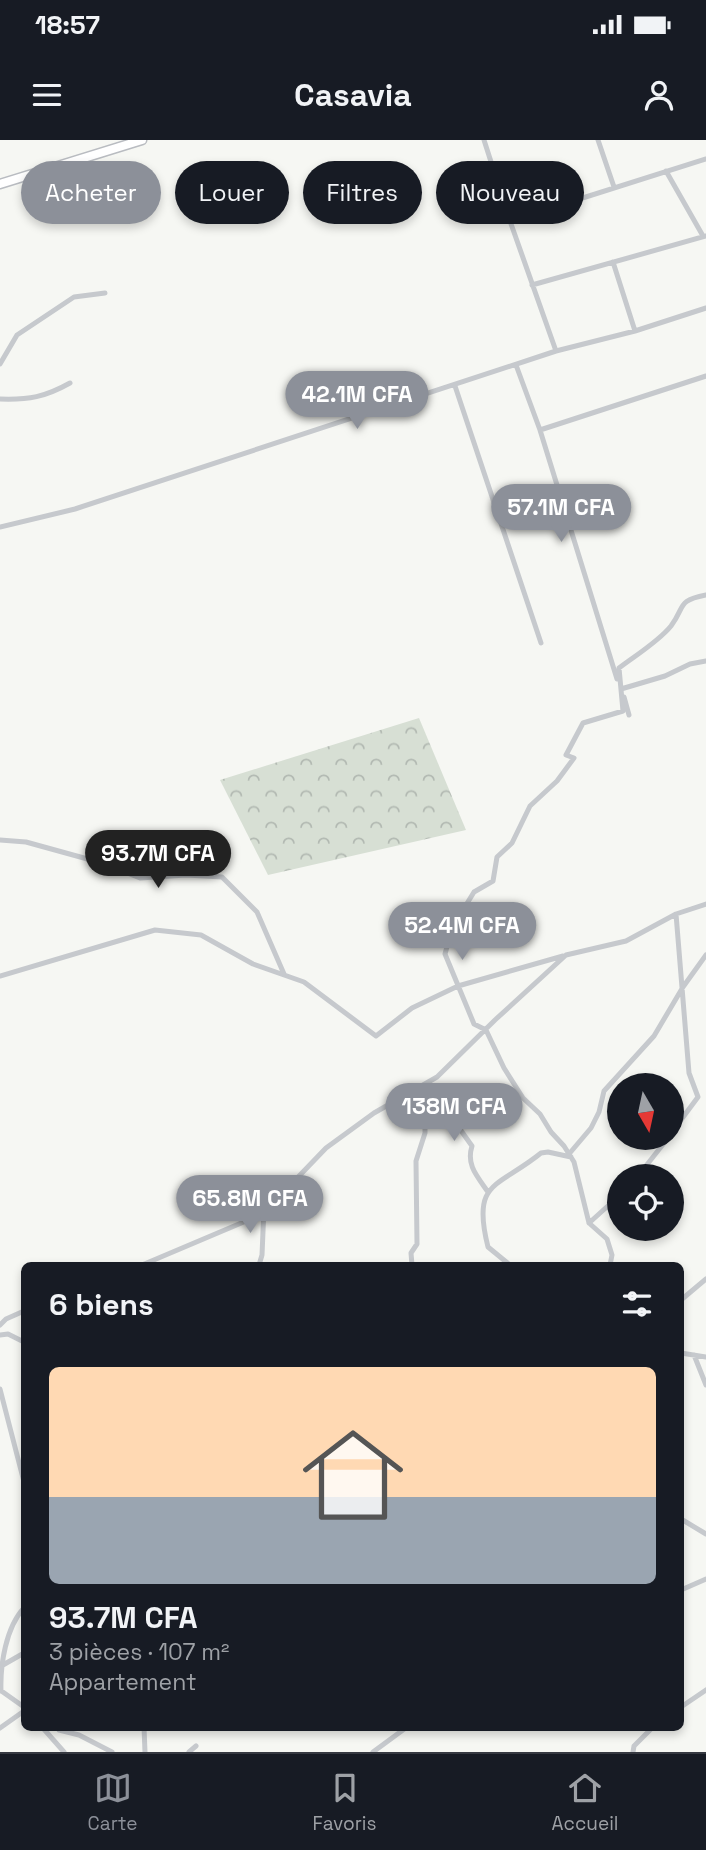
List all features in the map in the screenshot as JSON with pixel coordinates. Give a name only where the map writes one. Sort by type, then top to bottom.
[{"type":"main road","points":[[0,184],[142,140]]},
{"type":"street","points":[[484,140],[491,161]]},
{"type":"street","points":[[598,140],[614,187]]},
{"type":"street","points":[[584,197],[706,159]]},
{"type":"street","points":[[532,285],[705,236],[666,172]]},
{"type":"street","points":[[511,224],[556,351]]},
{"type":"street","points":[[613,262],[635,331]]},
{"type":"street","points":[[0,364],[17,335],[74,297],[105,293]]},
{"type":"street","points":[[0,527],[75,509],[556,351],[635,331],[706,308]]},
{"type":"street","points":[[516,365],[540,430],[629,715]]},
{"type":"street","points":[[540,430],[706,376]]},
{"type":"street","points":[[0,399],[33,399],[49,395],[70,383]]},
{"type":"street","points":[[455,386],[541,643]]},
{"type":"street","points":[[611,1262],[612,1255],[607,1239],[589,1223],[574,1162],[540,1114],[523,1097],[504,1068],[486,1030],[474,1024],[445,954],[452,928],[474,892],[493,881],[497,857],[512,844],[530,806],[558,781],[574,758],[566,755],[583,723],[623,711],[619,668],[671,625],[679,608],[691,598],[706,595]]},
{"type":"street","points":[[620,688],[665,677],[690,664],[706,661]]},
{"type":"street","points":[[0,840],[26,842],[102,863],[140,878],[186,875],[222,877],[257,912],[284,974]]},
{"type":"street","points":[[0,976],[155,930],[201,935],[253,964],[304,982],[376,1035],[412,1008],[458,986],[626,941],[676,914],[706,904]]},
{"type":"street","points":[[676,914],[689,1073],[698,1097],[684,1116]]},
{"type":"street","points":[[151,1262],[246,1221],[277,1199],[326,1148],[374,1113],[437,1077],[566,955]]},
{"type":"street","points":[[570,1155],[591,1128],[599,1112],[604,1091],[654,1036],[682,987],[706,955]]},
{"type":"street","points":[[427,1083],[472,1146],[470,1167],[488,1192]]},
{"type":"street","points":[[412,1262],[411,1253],[417,1244],[416,1161],[425,1133],[425,1117],[434,1092]]},
{"type":"street","points":[[647,1164],[659,1150]]},
{"type":"street","points":[[506,1262],[488,1247],[482,1208],[488,1192],[502,1179],[541,1153],[570,1155]]},
{"type":"street","points":[[589,1223],[607,1207]]},
{"type":"street","points":[[260,1262],[264,1208]]},
{"type":"street","points":[[684,1297],[706,1279]]},
{"type":"street","points":[[0,1325],[21,1312]]},
{"type":"street","points":[[0,1335],[8,1334],[21,1340]]},
{"type":"street","points":[[684,1353],[706,1357]]},
{"type":"street","points":[[694,1355],[706,1385]]},
{"type":"street","points":[[0,1389],[21,1470]]},
{"type":"street","points":[[684,1521],[706,1534]]},
{"type":"street","points":[[684,1589],[706,1578]]},
{"type":"street","points":[[21,1611],[9,1630],[2,1665],[1,1691],[21,1707]]},
{"type":"street","points":[[2,1665],[21,1655]]},
{"type":"street","points":[[684,1705],[706,1690]]},
{"type":"street","points":[[0,1728],[21,1711]]},
{"type":"street","points":[[46,1731],[64,1752]]},
{"type":"street","points":[[63,1731],[79,1735],[112,1752]]},
{"type":"street","points":[[144,1731],[145,1752]]},
{"type":"street","points":[[373,1752],[402,1731]]},
{"type":"street","points":[[633,1752],[634,1746],[649,1731]]},
{"type":"street","points":[[189,1752],[196,1746]]},
{"type":"green space","points":[[419,718],[466,830],[268,875],[220,780]]}]
